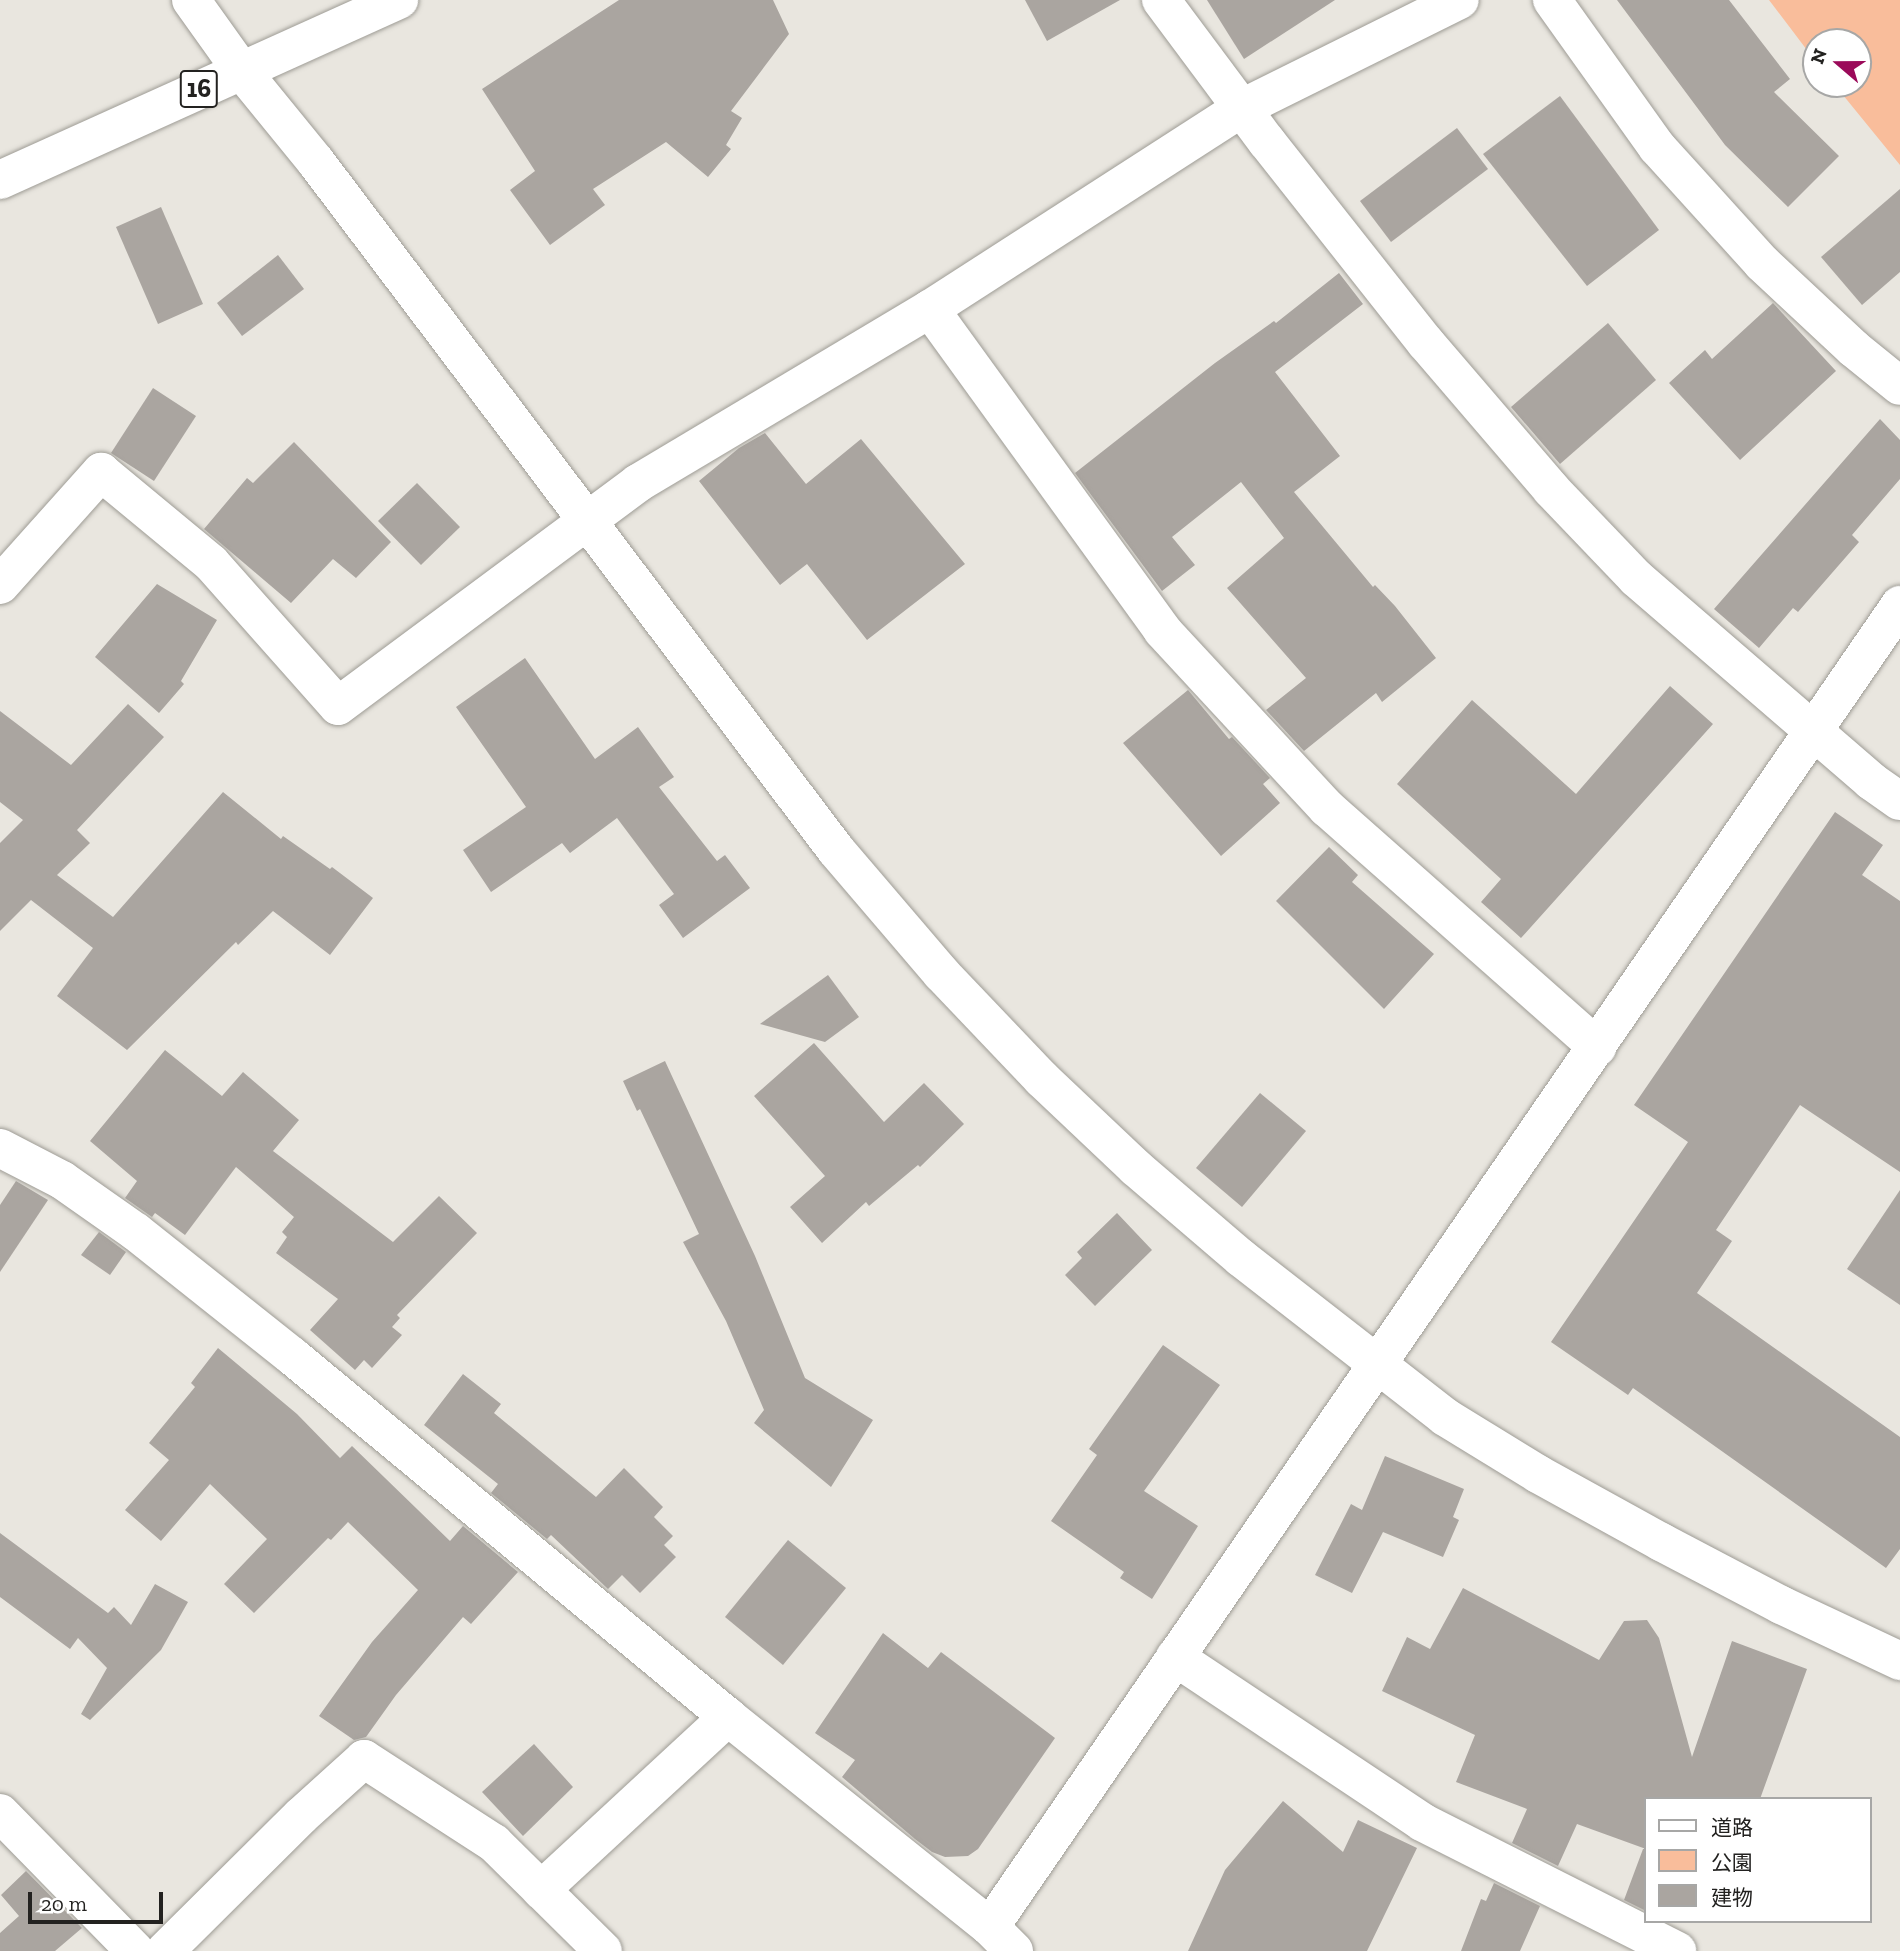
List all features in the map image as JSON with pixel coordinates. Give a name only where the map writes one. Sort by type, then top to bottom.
[{"type":"street","points":[[191,0],[241,70],[317,162],[836,850],[941,973],[1042,1079],[1136,1168],[1241,1258],[1445,1417],[1538,1474],[1781,1605],[1900,1661]]},
{"type":"street","name":"16","points":[[0,180],[399,0]]},
{"type":"street","points":[[1161,0],[1426,343],[1551,489],[1636,578],[1813,732],[1900,801]]},
{"type":"street","points":[[0,585],[101,472],[211,563],[338,706],[638,483],[930,309],[1242,108],[1460,0]]},
{"type":"street","points":[[1552,0],[1657,147],[1762,263],[1853,348],[1900,386]]},
{"type":"street","points":[[930,309],[1162,630],[1327,808],[1597,1047]]},
{"type":"street","points":[[0,1148],[62,1180],[136,1232],[292,1356],[728,1717],[1002,1939],[1175,1657],[1378,1367],[1900,605]]},
{"type":"street","points":[[1175,1657],[1422,1822],[1677,1951]]},
{"type":"street","points":[[541,1890],[728,1717]]},
{"type":"street","points":[[165,1951],[301,1816],[364,1759],[494,1843],[603,1951]]},
{"type":"street","points":[[0,1812],[135,1951]]},
{"type":"green space","points":[[1769,0],[1900,0],[1900,165],[1845,98],[1872,98],[1872,28],[1802,28],[1802,44]]},
{"type":"building","points":[[619,0],[773,0],[789,34],[731,111],[742,118],[726,145],[731,149],[708,177],[666,142],[593,189],[605,205],[550,245],[510,190],[535,171],[482,89]]},
{"type":"building","points":[[1025,0],[1120,0],[1047,41]]},
{"type":"building","points":[[1207,0],[1335,0],[1244,59]]},
{"type":"building","points":[[1617,0],[1729,0],[1790,79],[1774,92],[1839,156],[1788,207],[1725,145]]},
{"type":"building","points":[[1560,96],[1659,230],[1587,286],[1483,154]]},
{"type":"building","points":[[1457,128],[1488,169],[1391,242],[1360,201]]},
{"type":"building","points":[[1900,189],[1900,272],[1862,305],[1821,257]]},
{"type":"building","points":[[161,207],[203,304],[158,324],[116,227]]},
{"type":"building","points":[[278,255],[304,289],[242,336],[217,303]]},
{"type":"building","points":[[1339,273],[1363,304],[1275,372],[1340,456],[1294,492],[1373,587],[1375,585],[1395,606],[1436,658],[1382,702],[1376,693],[1304,751],[1266,710],[1306,678],[1227,588],[1284,538],[1241,482],[1172,537],[1195,565],[1162,591],[1075,473],[1215,363],[1274,321],[1276,323]]},
{"type":"building","points":[[1773,303],[1836,371],[1740,460],[1669,383],[1705,350],[1712,359]]},
{"type":"building","points":[[1608,323],[1656,380],[1560,464],[1511,407]]},
{"type":"building","points":[[153,388],[196,416],[154,481],[111,453]]},
{"type":"building","points":[[1880,419],[1900,440],[1900,479],[1852,535],[1859,542],[1798,612],[1793,608],[1759,648],[1714,609]]},
{"type":"building","points":[[765,433],[806,484],[861,439],[965,564],[867,640],[807,564],[780,585],[699,481],[739,448]]},
{"type":"building","points":[[294,442],[391,542],[356,578],[333,559],[291,603],[204,529],[247,478],[253,483]]},
{"type":"building","points":[[417,483],[460,527],[421,565],[378,521]]},
{"type":"building","points":[[157,584],[217,620],[181,681],[184,684],[159,713],[95,657]]},
{"type":"building","points":[[525,658],[595,759],[638,727],[674,777],[659,787],[717,861],[725,855],[750,888],[683,938],[659,905],[674,894],[617,818],[570,853],[562,843],[491,892],[463,850],[526,807],[456,707]]},
{"type":"building","points":[[1670,686],[1713,724],[1521,938],[1481,902],[1501,879],[1397,784],[1472,700],[1576,794]]},
{"type":"building","points":[[1188,690],[1229,739],[1232,737],[1270,778],[1263,784],[1280,803],[1221,856],[1123,743]]},
{"type":"building","points":[[128,704],[164,737],[77,830],[90,843],[57,875],[113,917],[223,792],[281,839],[283,836],[330,869],[332,867],[373,898],[330,955],[273,911],[238,945],[236,942],[127,1050],[57,996],[93,948],[31,900],[0,931],[0,843],[23,820],[0,802],[0,711],[71,765]]},
{"type":"building","points":[[1835,812],[1883,845],[1862,875],[1900,901],[1900,1172],[1800,1105],[1716,1230],[1732,1241],[1697,1293],[1900,1437],[1900,1549],[1886,1568],[1633,1388],[1628,1395],[1551,1342],[1688,1142],[1634,1105]]},
{"type":"building","points":[[1329,847],[1358,875],[1352,882],[1434,954],[1384,1009],[1276,901]]},
{"type":"building","points":[[828,975],[859,1017],[825,1042],[760,1024]]},
{"type":"building","points":[[814,1043],[884,1122],[924,1083],[964,1124],[920,1167],[918,1165],[869,1206],[866,1202],[822,1243],[790,1207],[825,1176],[754,1096]]},
{"type":"building","points":[[165,1050],[222,1096],[243,1072],[299,1120],[273,1151],[393,1242],[439,1196],[477,1233],[397,1315],[400,1318],[392,1327],[402,1335],[372,1368],[364,1360],[355,1370],[310,1330],[338,1299],[276,1253],[287,1237],[282,1232],[294,1217],[236,1167],[185,1235],[155,1213],[152,1217],[125,1198],[137,1181],[90,1141]]},
{"type":"building","points":[[665,1061],[755,1256],[805,1378],[873,1420],[831,1487],[754,1423],[764,1410],[726,1321],[683,1242],[699,1234],[640,1109],[637,1111],[623,1081]]},
{"type":"building","points":[[1260,1093],[1306,1131],[1242,1207],[1196,1168]]},
{"type":"building","points":[[16,1181],[48,1200],[0,1272],[0,1205]]},
{"type":"building","points":[[1900,1190],[1900,1305],[1847,1269]]},
{"type":"building","points":[[1117,1213],[1152,1250],[1095,1306],[1065,1275],[1082,1258],[1077,1252]]},
{"type":"building","points":[[99,1232],[126,1252],[110,1275],[81,1255]]},
{"type":"building","points":[[1163,1345],[1220,1385],[1144,1491],[1198,1526],[1152,1599],[1120,1578],[1124,1572],[1051,1521],[1097,1455],[1089,1449]]},
{"type":"building","points":[[218,1348],[297,1414],[340,1458],[352,1446],[450,1541],[463,1526],[518,1572],[471,1624],[463,1617],[396,1695],[366,1737],[354,1740],[319,1716],[372,1642],[418,1590],[348,1522],[331,1540],[328,1538],[254,1613],[224,1584],[267,1539],[210,1484],[161,1541],[125,1510],[169,1460],[149,1443],[195,1387],[191,1383]]},
{"type":"building","points":[[463,1374],[501,1404],[494,1413],[596,1497],[624,1468],[663,1507],[654,1517],[673,1536],[664,1545],[676,1557],[640,1593],[622,1575],[608,1589],[551,1535],[547,1539],[491,1493],[498,1484],[424,1425]]},
{"type":"building","points":[[1385,1456],[1464,1489],[1453,1517],[1459,1520],[1443,1557],[1383,1532],[1352,1593],[1315,1575],[1351,1504],[1362,1510]]},
{"type":"building","points":[[0,1533],[108,1613],[114,1607],[131,1625],[155,1584],[188,1602],[161,1650],[90,1720],[81,1714],[107,1668],[78,1638],[70,1649],[0,1597]]},
{"type":"building","points":[[788,1540],[846,1588],[783,1665],[725,1617]]},
{"type":"building","points":[[1463,1588],[1599,1660],[1624,1621],[1647,1620],[1659,1638],[1692,1757],[1732,1641],[1807,1669],[1761,1797],[1644,1797],[1644,1848],[1577,1824],[1558,1866],[1512,1843],[1527,1809],[1456,1782],[1475,1735],[1382,1691],[1407,1637],[1430,1649]]},
{"type":"building","points":[[883,1633],[928,1668],[941,1652],[1055,1738],[978,1849],[968,1856],[945,1857],[932,1852],[915,1839],[842,1777],[855,1760],[815,1733]]},
{"type":"building","points":[[534,1744],[573,1787],[523,1836],[482,1792]]},
{"type":"building","points":[[1283,1801],[1343,1852],[1358,1820],[1417,1848],[1367,1951],[1188,1951],[1225,1870]]},
{"type":"building","points":[[1644,1849],[1644,1910],[1624,1900]]},
{"type":"building","points":[[26,1871],[82,1928],[55,1951],[0,1951],[0,1933],[19,1916],[1,1895]]},
{"type":"building","points":[[1494,1883],[1540,1906],[1520,1951],[1461,1951],[1481,1899],[1486,1901]]}]
